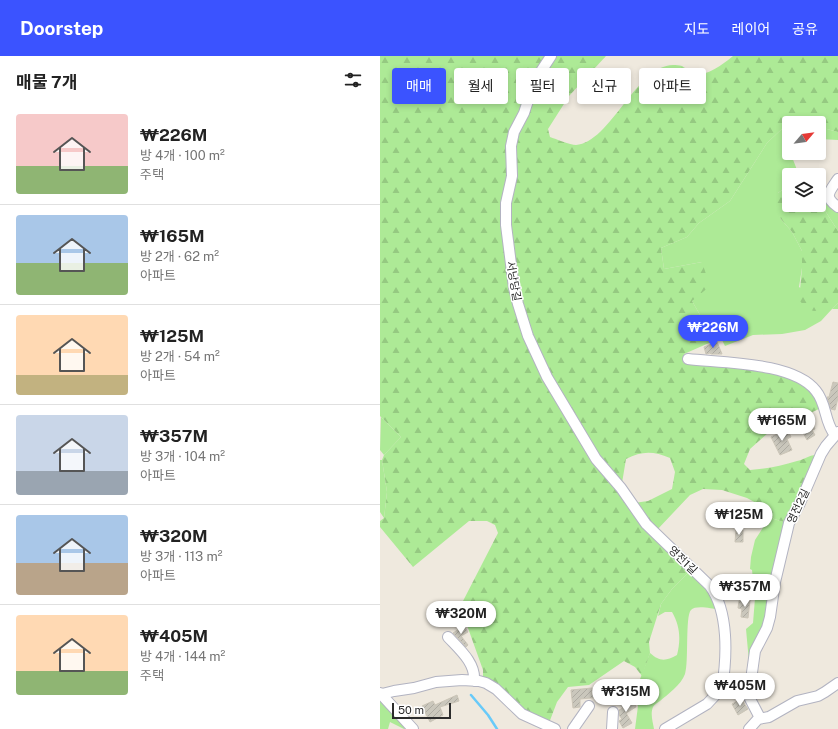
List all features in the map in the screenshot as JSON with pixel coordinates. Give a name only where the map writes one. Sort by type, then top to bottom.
[{"type":"street","name":"서낭당길","points":[[551,56],[534,82],[524,113],[512,138],[510,152],[512,176],[506,203],[506,225],[514,288],[528,336],[547,377],[596,459],[621,488]]},
{"type":"street","points":[[838,180],[832,187],[829,197],[832,204],[838,208]]},
{"type":"street","name":"영전2길","points":[[688,359],[766,366],[801,379],[810,384],[819,395],[826,411],[829,426],[837,433],[821,454],[800,503],[789,524],[775,582],[770,617],[755,651],[750,687],[747,693]]},
{"type":"street","name":"영전1길","points":[[621,488],[646,524],[710,586],[715,593],[722,610],[724,622],[725,663],[722,688]]},
{"type":"street","points":[[448,638],[470,662],[474,681]]},
{"type":"street","points":[[381,693],[414,688],[436,682],[474,681],[491,685],[522,714],[555,729]]},
{"type":"street","points":[[749,729],[758,719],[769,716],[797,701],[818,696],[838,683]]},
{"type":"street","points":[[665,729],[707,704],[722,688],[747,693],[758,713],[758,719]]},
{"type":"street","points":[[381,693],[409,727]]},
{"type":"street","points":[[573,729],[589,706]]},
{"type":"street","points":[[612,729],[613,712]]},
{"type":"green space","points":[[380,56],[606,56],[595,68],[577,68],[577,87],[569,96],[569,68],[516,68],[516,104],[564,104],[548,129],[550,137],[576,145],[588,141],[600,132],[624,104],[631,104],[631,95],[639,86],[639,104],[706,104],[706,73],[715,69],[733,56],[838,56],[838,132],[826,129],[826,116],[782,116],[782,129],[767,143],[730,201],[699,223],[687,237],[661,248],[664,269],[702,262],[710,286],[692,301],[707,327],[709,343],[684,354],[683,363],[762,368],[808,385],[821,408],[768,433],[750,449],[744,464],[750,470],[762,469],[816,455],[787,523],[774,519],[758,504],[747,498],[722,490],[703,489],[690,495],[656,531],[691,570],[672,589],[661,604],[649,642],[650,653],[642,676],[635,667],[624,661],[589,685],[568,687],[557,702],[549,723],[537,719],[483,680],[483,670],[463,614],[463,601],[498,533],[495,525],[487,521],[469,521],[413,567],[380,527],[380,521],[384,518],[387,492],[382,460],[384,455],[401,437],[380,416]],"holes":[[[653,453],[670,458],[675,472],[672,489],[648,501],[634,503],[651,525],[616,485],[622,483],[626,459],[637,454]]]},
{"type":"green space","points":[[673,65],[685,68],[660,68]]},
{"type":"green space","points":[[782,129],[782,160],[793,160],[796,168],[782,168],[782,190],[778,193],[780,218],[792,232],[802,251],[802,268],[799,287],[832,309],[821,321],[805,330],[782,334],[753,335],[725,346],[721,338],[709,343],[707,327],[692,301],[702,262],[664,269],[661,248],[687,237],[699,223],[730,201],[767,143]]},
{"type":"green space","points":[[826,129],[838,132],[838,140],[826,139]]},
{"type":"green space","points":[[782,190],[782,212],[826,212],[838,231],[838,303],[832,309],[814,311],[807,309],[799,300],[802,251],[792,232],[780,218],[775,208],[778,193]]},
{"type":"green space","points":[[826,202],[838,210],[838,231],[826,212]]},
{"type":"green space","points":[[838,303],[838,309],[832,309]]},
{"type":"green space","points":[[381,417],[401,437],[384,455],[380,450]]},
{"type":"green space","points":[[380,460],[382,460],[387,492],[384,518],[380,512]]},
{"type":"green space","points":[[764,511],[774,519],[787,523],[767,617],[750,673],[746,629],[753,623],[755,598],[752,570],[750,569],[751,557],[755,540],[764,526]]},
{"type":"green space","points":[[691,570],[709,588],[718,610],[700,607],[693,608],[691,610],[688,621],[685,674],[681,682],[653,707],[652,715],[654,729],[635,729],[638,706],[634,695],[650,653],[663,660],[677,655],[679,633],[677,622],[672,612],[665,612],[658,616],[661,604],[672,589]]},
{"type":"green space","points":[[380,699],[406,727],[404,729],[390,722],[388,729],[380,729]]},
{"type":"building","points":[[717,342],[722,354],[706,354],[704,347]]},
{"type":"building","points":[[833,382],[838,383],[838,398],[835,410],[831,409],[827,397],[829,397]]},
{"type":"building","points":[[811,421],[815,429],[812,430],[815,435],[807,440],[800,427]]},
{"type":"building","points":[[787,429],[791,437],[787,439],[792,450],[780,455],[771,437]]},
{"type":"building","points":[[736,530],[743,530],[743,542],[735,542]]},
{"type":"building","points":[[743,599],[750,600],[748,618],[741,617],[742,609],[738,608],[739,601],[743,601]]},
{"type":"building","points":[[456,607],[459,613],[443,623],[440,616]]},
{"type":"building","points":[[464,626],[468,632],[461,636],[468,645],[466,647],[453,633]]},
{"type":"building","points":[[592,688],[592,695],[604,688],[607,694],[601,697],[580,699],[580,707],[573,708],[571,690]]},
{"type":"building","points":[[457,695],[459,701],[440,707],[443,715],[430,722],[422,706],[433,701],[435,705]]},
{"type":"building","points":[[741,699],[748,709],[738,715],[732,704]]},
{"type":"building","points":[[629,700],[631,703],[634,702],[636,707],[626,713],[632,723],[623,728],[619,721],[622,719],[619,715],[619,710],[623,708],[621,705]]},
{"type":"waterway","points":[[471,695],[488,715],[497,729]]}]
